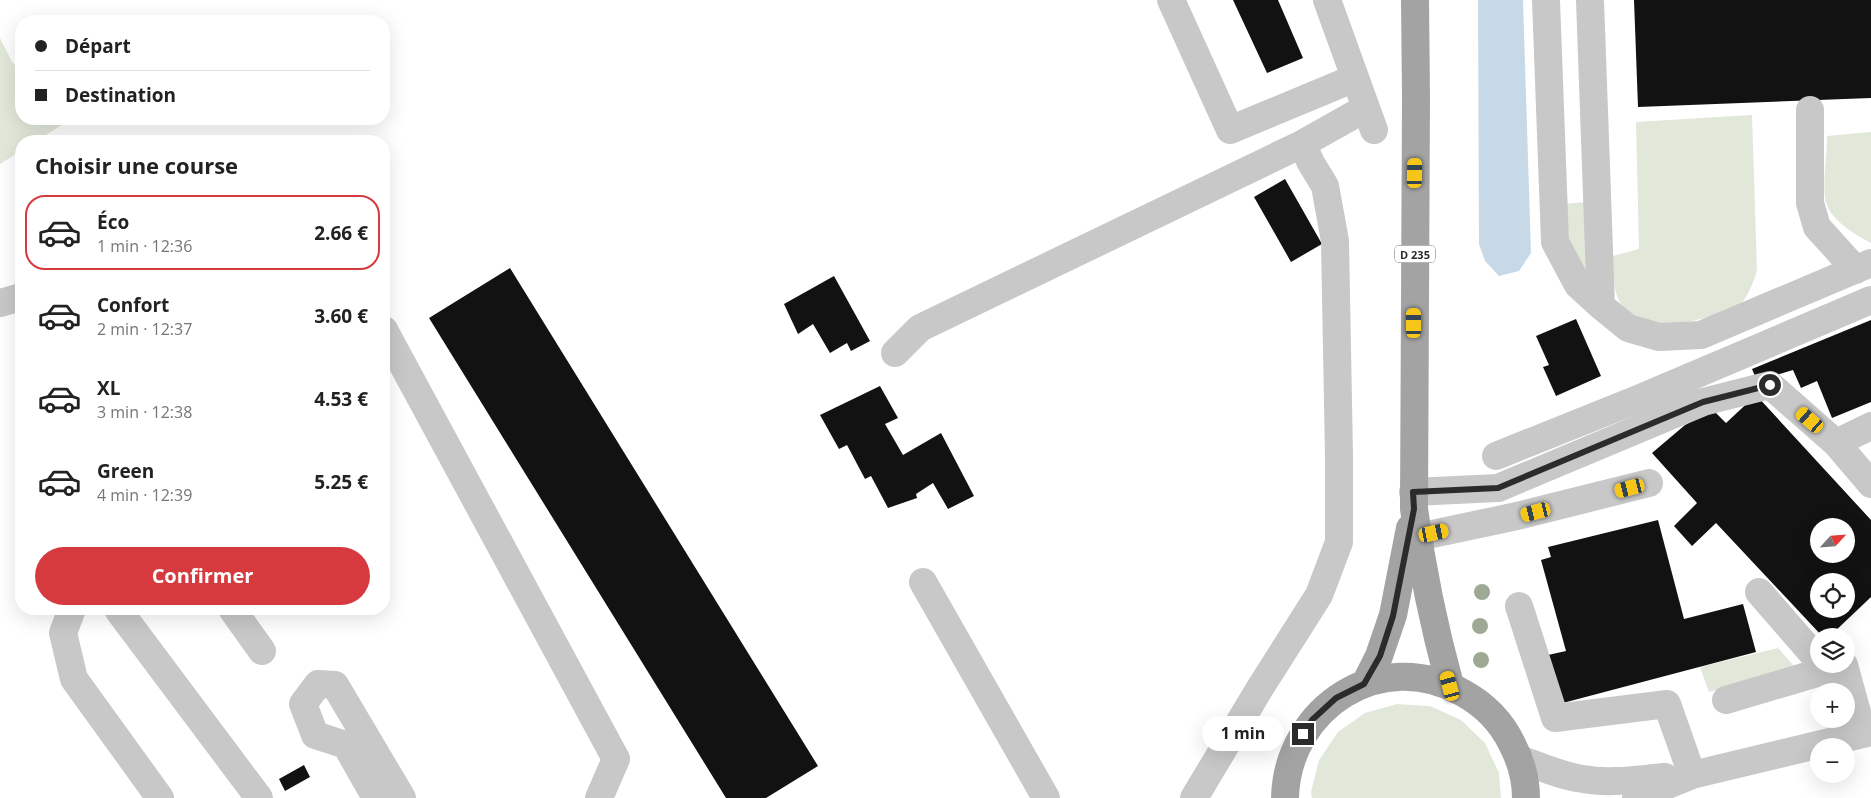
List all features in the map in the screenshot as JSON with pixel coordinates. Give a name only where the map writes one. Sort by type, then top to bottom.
[{"type":"main road","name":"D 235","points":[[1415,0],[1414,500],[1418,537],[1435,628],[1450,686]]},
{"type":"main road","name":"D 235","points":[[1364,684],[1380,656],[1393,616],[1414,500]]},
{"type":"main road","points":[[1285,798],[1286,779],[1295,748],[1312,720],[1336,698],[1364,684],[1393,677],[1422,678],[1450,686],[1480,703],[1504,728],[1520,759],[1526,788],[1526,798]]},
{"type":"street","points":[[1171,0],[1230,130],[1355,78]]},
{"type":"street","points":[[895,352],[920,328],[1302,144],[1370,119],[1327,0]]},
{"type":"street","points":[[1546,0],[1555,242],[1578,285],[1600,306],[1628,328],[1659,337],[1700,335],[1863,267],[1817,227],[1810,203],[1810,110]]},
{"type":"street","points":[[1590,0],[1600,306]]},
{"type":"street","points":[[1194,798],[1319,595],[1338,542],[1339,456],[1334,241],[1325,186],[1302,144]]},
{"type":"street","points":[[0,303],[15,299]]},
{"type":"street","points":[[1496,456],[1638,399],[1871,300]]},
{"type":"street","points":[[390,341],[616,759],[599,798]]},
{"type":"street","points":[[1414,500],[1498,488],[1703,402],[1770,385],[1836,443],[1871,484]]},
{"type":"street","points":[[1836,443],[1871,426]]},
{"type":"street","points":[[1418,537],[1517,516],[1649,483]]},
{"type":"street","points":[[923,582],[1046,798]]},
{"type":"street","points":[[1758,592],[1810,651]]},
{"type":"street","points":[[1519,606],[1555,718],[1667,704],[1692,776]]},
{"type":"street","points":[[70,615],[63,633],[74,679],[160,798]]},
{"type":"street","points":[[122,615],[259,798]]},
{"type":"street","points":[[236,615],[262,651]]},
{"type":"street","points":[[1726,700],[1810,669]]},
{"type":"street","points":[[1636,798],[1692,776],[1867,733],[1847,673]]},
{"type":"street","points":[[376,798],[346,744],[315,735],[303,704],[318,684],[335,685],[402,798]]},
{"type":"street","points":[[1520,759],[1584,780],[1622,781],[1692,776]]},
{"type":"shaded area","points":[[0,38],[15,65],[15,125],[62,125],[46,135],[15,135],[15,155],[0,164]]},
{"type":"shaded area","points":[[1752,115],[1757,271],[1745,298],[1732,310],[1679,323],[1665,324],[1653,322],[1631,314],[1622,305],[1617,294],[1614,281],[1613,256],[1639,249],[1636,122]]},
{"type":"shaded area","points":[[1871,132],[1871,243],[1843,225],[1831,213],[1825,198],[1824,183],[1827,136]]},
{"type":"shaded area","points":[[1588,202],[1589,278],[1568,245],[1563,204]]},
{"type":"shaded area","points":[[1778,648],[1796,668],[1709,692],[1700,667]]},
{"type":"shaded area","points":[[1397,704],[1430,706],[1461,720],[1485,743],[1499,773],[1501,798],[1312,798],[1311,792],[1319,760],[1338,732],[1365,713]]},
{"type":"water","points":[[1478,0],[1523,0],[1531,253],[1519,271],[1499,276],[1485,261],[1479,244]]},
{"type":"building","points":[[1233,0],[1278,0],[1303,58],[1267,73]]},
{"type":"building","points":[[1634,0],[1871,0],[1871,98],[1638,107]]},
{"type":"building","points":[[1285,179],[1322,244],[1291,262],[1254,197]]},
{"type":"building","points":[[510,268],[818,766],[766,798],[726,798],[429,318]]},
{"type":"building","points":[[834,276],[870,341],[851,351],[847,343],[830,353],[813,324],[798,334],[784,304]]},
{"type":"building","points":[[1576,319],[1601,376],[1556,396],[1543,367],[1549,365],[1536,336]]},
{"type":"building","points":[[1871,320],[1871,402],[1832,418],[1817,381],[1801,388],[1793,370],[1757,381],[1752,369]]},
{"type":"building","points":[[880,386],[898,418],[885,424],[903,455],[941,433],[974,496],[948,509],[933,483],[916,494],[917,498],[888,508],[871,476],[865,479],[847,445],[839,449],[820,415]]},
{"type":"building","points":[[1756,395],[1871,520],[1871,597],[1855,612],[1855,573],[1810,573],[1810,618],[1849,618],[1838,628],[1814,628],[1716,523],[1692,546],[1674,526],[1697,503],[1652,453],[1685,425],[1713,410],[1726,423]]},
{"type":"building","points":[[1658,520],[1684,619],[1743,604],[1756,652],[1559,704],[1548,655],[1566,651],[1541,560],[1551,557],[1548,547]]},
{"type":"building","points":[[304,765],[310,777],[285,791],[279,779]]},
{"type":"route","points":[[1303,734],[1312,720],[1336,698],[1364,684],[1380,656],[1393,616],[1414,509],[1413,492],[1498,488],[1703,402],[1770,385]]}]
